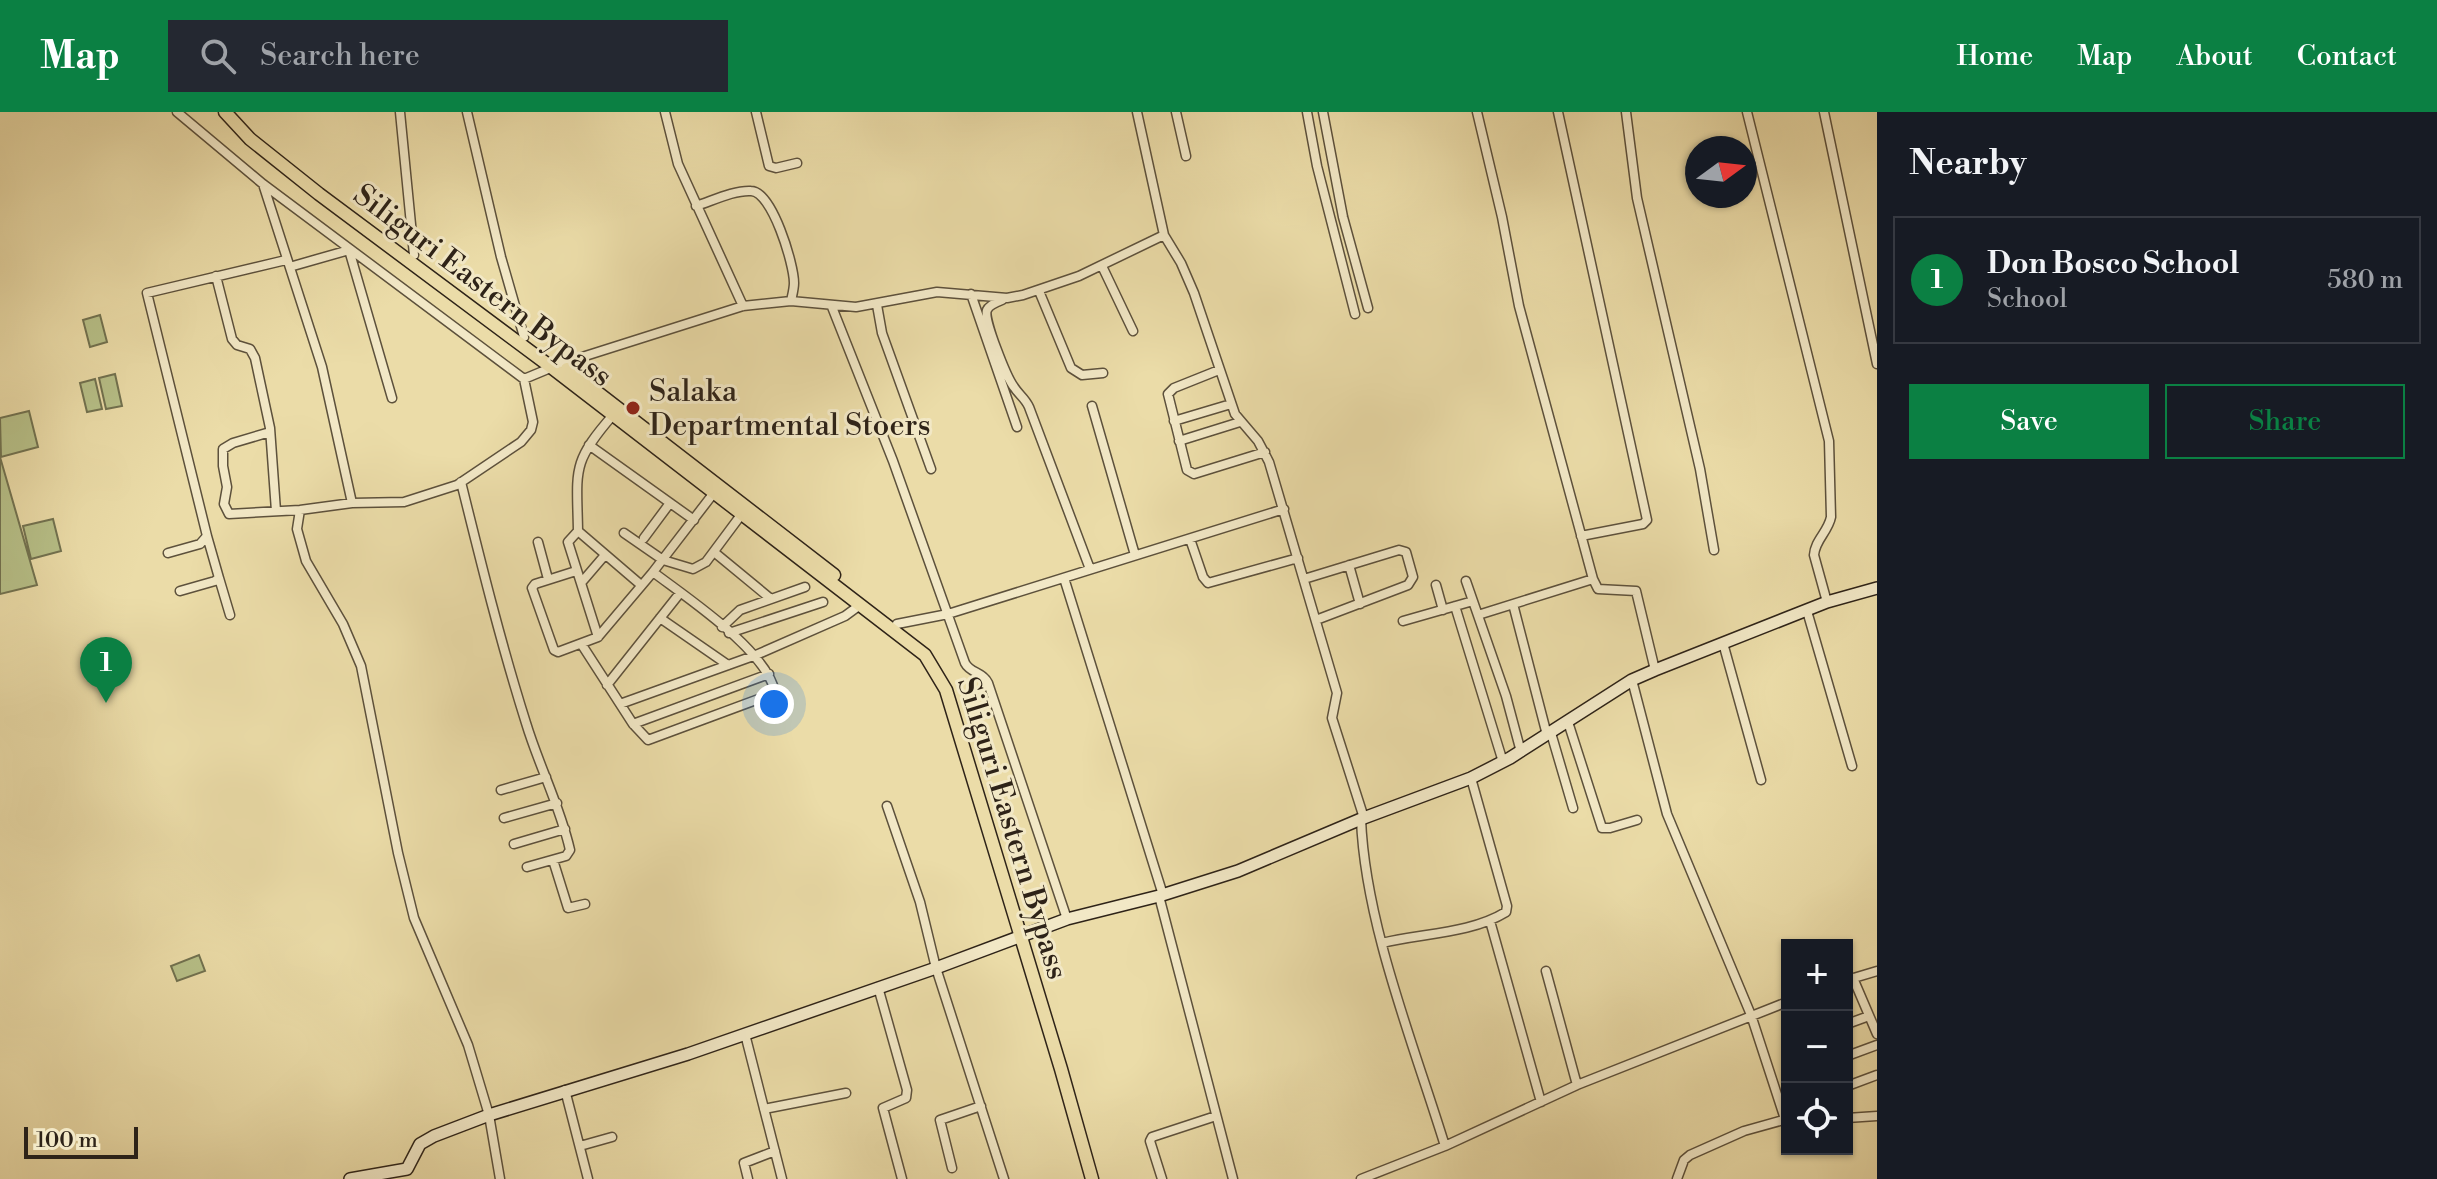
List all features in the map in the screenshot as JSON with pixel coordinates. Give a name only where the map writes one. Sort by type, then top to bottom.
[{"type":"main road","name":"Siliguri Eastern Bypass","points":[[225,112],[250,139],[319,194],[555,366],[929,649],[949,680],[1099,1179]]},
{"type":"main road","name":"Siliguri Eastern Bypass","points":[[236,112],[286,158],[524,337],[613,415],[925,655],[940,677],[1024,935],[1092,1179]]},
{"type":"street","points":[[177,112],[263,184],[524,379],[533,422],[531,430],[521,442],[461,482],[440,492],[404,502],[352,503],[233,515],[227,512],[224,504],[227,487],[223,449],[226,445],[270,432]]},
{"type":"street","points":[[400,112],[414,255]]},
{"type":"street","points":[[467,112],[501,257],[524,337]]},
{"type":"street","points":[[665,112],[678,164],[743,306]]},
{"type":"street","points":[[756,112],[769,166],[776,168],[797,163]]},
{"type":"street","points":[[1137,112],[1164,235],[1191,285],[1231,404],[1240,422],[1265,452],[1284,509],[1337,693],[1332,718],[1362,818],[1367,876],[1382,943],[1445,1146]]},
{"type":"street","points":[[1176,112],[1186,156]]},
{"type":"street","points":[[1307,112],[1317,166],[1355,314]]},
{"type":"street","points":[[1323,112],[1343,217],[1368,308]]},
{"type":"street","points":[[1477,112],[1519,306],[1593,579],[1598,589],[1636,591],[1655,670]]},
{"type":"street","points":[[1558,112],[1647,520],[1643,524],[1581,536]]},
{"type":"street","points":[[1626,112],[1637,198],[1700,469],[1714,550]]},
{"type":"street","points":[[1747,112],[1829,441],[1831,517],[1829,527],[1814,547],[1827,602]]},
{"type":"street","points":[[1824,112],[1877,364]]},
{"type":"street","points":[[263,184],[322,367],[352,503]]},
{"type":"street","points":[[696,206],[749,191],[758,193],[773,213],[790,258],[794,284],[791,301]]},
{"type":"street","points":[[1090,569],[1029,407],[1013,386],[989,328],[987,309],[1007,298],[1039,291],[1102,266],[1164,235]]},
{"type":"street","points":[[230,615],[146,296],[152,290],[349,250]]},
{"type":"street","points":[[349,250],[392,398]]},
{"type":"street","points":[[1102,266],[1133,331]]},
{"type":"street","points":[[216,276],[232,339],[237,345],[250,349],[255,358],[270,432],[276,511]]},
{"type":"street","points":[[1039,291],[1071,368],[1082,375],[1103,373]]},
{"type":"street","points":[[524,379],[555,366],[743,306],[791,301],[832,307],[877,305],[937,292],[1007,298]]},
{"type":"street","points":[[971,294],[1017,427]]},
{"type":"street","points":[[877,305],[882,333],[931,469]]},
{"type":"street","points":[[832,307],[893,461],[965,663],[986,678],[988,683],[1067,919]]},
{"type":"street","points":[[1219,370],[1170,390],[1168,399],[1187,470],[1191,474],[1265,452]]},
{"type":"street","points":[[1174,421],[1231,404]]},
{"type":"street","points":[[1092,406],[1135,555]]},
{"type":"street","points":[[598,637],[568,542],[578,531],[579,464],[589,445],[613,415]]},
{"type":"street","points":[[1179,441],[1240,422]]},
{"type":"street","points":[[589,445],[694,520]]},
{"type":"street","points":[[461,482],[510,674],[557,803],[570,852],[527,867]]},
{"type":"street","points":[[576,571],[535,584],[532,588],[554,650],[558,652],[598,637],[713,494]]},
{"type":"street","points":[[644,538],[670,503]]},
{"type":"street","points":[[897,624],[948,614],[1284,509]]},
{"type":"street","points":[[300,510],[297,529],[306,561],[343,624],[361,666],[414,918],[468,1045],[489,1115],[500,1179]]},
{"type":"street","points":[[624,533],[663,560],[693,569],[702,566],[741,515]]},
{"type":"street","points":[[578,531],[641,585]]},
{"type":"street","points":[[168,553],[200,544],[207,536]]},
{"type":"street","points":[[1190,539],[1208,583],[1298,558]]},
{"type":"street","points":[[538,542],[548,579]]},
{"type":"street","points":[[1304,579],[1399,550],[1406,552],[1412,582],[1400,590],[1316,620]]},
{"type":"street","points":[[714,552],[771,599]]},
{"type":"street","points":[[581,583],[605,555]]},
{"type":"street","points":[[1349,565],[1360,604]]},
{"type":"street","points":[[582,645],[642,737],[654,739],[773,695],[775,689],[769,674],[756,655],[653,572]]},
{"type":"street","points":[[180,591],[219,578]]},
{"type":"street","points":[[1064,578],[1161,895],[1233,1179]]},
{"type":"street","points":[[1478,615],[1593,579]]},
{"type":"street","points":[[1466,581],[1506,696],[1521,752]]},
{"type":"street","points":[[1436,585],[1443,610]]},
{"type":"street","points":[[726,630],[740,610],[805,587]]},
{"type":"street","points":[[350,1179],[407,1169],[420,1144],[489,1115],[745,1034],[1067,919],[1238,871],[1362,818],[1471,778],[1521,752],[1632,680],[1827,602],[1877,588]]},
{"type":"street","points":[[607,685],[680,593]]},
{"type":"street","points":[[1403,621],[1473,601]]},
{"type":"street","points":[[726,630],[823,602]]},
{"type":"street","points":[[1513,604],[1573,808]]},
{"type":"street","points":[[620,704],[756,655],[845,616],[860,605]]},
{"type":"street","points":[[1455,606],[1503,762]]},
{"type":"street","points":[[1807,611],[1852,766]]},
{"type":"street","points":[[660,618],[728,665]]},
{"type":"street","points":[[1723,643],[1761,780]]},
{"type":"street","points":[[633,724],[769,674]]},
{"type":"street","points":[[1632,680],[1667,814],[1751,1015],[1781,1104]]},
{"type":"street","points":[[1568,722],[1602,828],[1637,820]]},
{"type":"street","points":[[501,790],[546,777]]},
{"type":"street","points":[[1382,943],[1455,930],[1490,921],[1506,912],[1507,906],[1471,778]]},
{"type":"street","points":[[504,818],[557,803]]},
{"type":"street","points":[[887,806],[920,902],[936,968],[1004,1179]]},
{"type":"street","points":[[514,844],[565,829]]},
{"type":"street","points":[[553,860],[568,908],[585,904]]},
{"type":"street","points":[[1490,921],[1541,1102]]},
{"type":"street","points":[[1546,971],[1577,1085]]},
{"type":"street","points":[[1853,978],[1877,971]]},
{"type":"street","points":[[1853,985],[1877,1034]]},
{"type":"street","points":[[878,987],[907,1090],[906,1098],[883,1108],[902,1179]]},
{"type":"street","points":[[1362,1179],[1445,1146],[1577,1085],[1781,1004]]},
{"type":"street","points":[[1853,1022],[1869,1016]]},
{"type":"street","points":[[745,1034],[782,1179]]},
{"type":"street","points":[[1853,1054],[1877,1045]]},
{"type":"street","points":[[1853,1084],[1877,1075]]},
{"type":"street","points":[[565,1090],[588,1179]]},
{"type":"street","points":[[764,1109],[846,1093]]},
{"type":"street","points":[[952,1168],[940,1120],[981,1106]]},
{"type":"street","points":[[1162,1179],[1150,1141],[1152,1137],[1216,1116]]},
{"type":"street","points":[[1853,1118],[1877,1116]]},
{"type":"street","points":[[1677,1179],[1684,1160],[1690,1155],[1744,1131],[1781,1120]]},
{"type":"street","points":[[580,1146],[612,1137]]},
{"type":"street","points":[[748,1179],[744,1163],[775,1151]]},
{"type":"green space","points":[[100,315],[107,342],[90,347],[83,320]]},
{"type":"green space","points":[[115,374],[122,406],[106,409],[99,378]]},
{"type":"green space","points":[[95,379],[102,409],[87,412],[80,383]]},
{"type":"green space","points":[[29,411],[38,447],[1,457],[0,418]]},
{"type":"green space","points":[[0,457],[37,585],[0,594]]},
{"type":"green space","points":[[53,519],[61,551],[31,559],[23,526]]},
{"type":"green space","points":[[199,955],[205,971],[177,981],[171,966]]},
{"type":"place","name":"Salaka Departmental Stoers","points":[[633,408]]},
{"type":"place","name":"Don Bosco School","points":[[106,703]]}]
